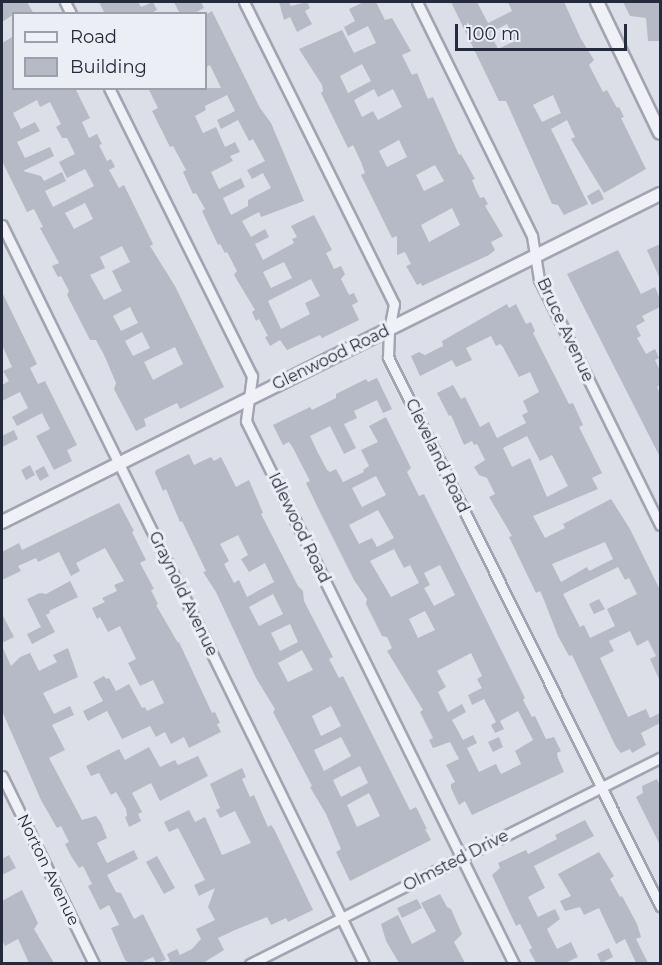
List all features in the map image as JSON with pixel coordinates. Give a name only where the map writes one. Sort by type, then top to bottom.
[{"type":"street","name":"Cleveland Road","points":[[244,2],[394,304],[389,329],[388,357],[660,906]]},
{"type":"street","name":"Bruce Avenue","points":[[417,2],[532,236],[539,279],[660,525]]},
{"type":"street","points":[[597,2],[660,133]]},
{"type":"street","name":"Idlewood Road","points":[[110,90],[252,376],[246,421],[514,963]]},
{"type":"street","name":"Glenwood Road","points":[[2,522],[660,194]]},
{"type":"street","name":"Graynold Avenue","points":[[2,225],[364,963]]},
{"type":"street","name":"Olmsted Drive","points":[[250,963],[660,758]]},
{"type":"street","name":"Norton Avenue","points":[[2,776],[94,963]]},
{"type":"building","points":[[2,2],[27,2],[33,12],[12,12],[12,15],[2,22]]},
{"type":"building","points":[[99,2],[138,2],[141,7],[153,2],[157,10],[153,12],[104,12]]},
{"type":"building","points":[[174,2],[201,2],[204,8],[197,12],[179,12]]},
{"type":"building","points":[[279,2],[289,2],[291,6],[307,2],[310,8],[305,11],[312,24],[297,32],[290,17],[284,20]]},
{"type":"building","points":[[364,2],[376,2],[385,20],[392,18],[411,51],[402,55],[412,75],[417,73],[428,99],[433,97],[459,155],[461,154],[475,179],[472,180],[480,198],[484,197],[488,204],[485,206],[503,236],[491,242],[495,250],[489,255],[422,286],[421,283],[417,285],[406,266],[411,264],[405,252],[397,255],[397,236],[392,238],[361,175],[365,173],[353,145],[348,148],[321,93],[322,85],[299,49],[342,30],[354,53],[376,43],[368,26],[348,36],[344,27],[355,21],[349,9]],"holes":[[[362,64],[371,81],[348,93],[340,76]],[[374,89],[378,97],[393,89],[402,107],[378,120],[373,111],[362,117],[354,100]],[[399,140],[407,157],[387,167],[379,151]],[[435,165],[444,181],[424,191],[416,175]],[[452,208],[460,225],[429,242],[421,225]]]},
{"type":"building","points":[[451,2],[477,2],[488,23],[512,11],[508,2],[564,2],[581,39],[594,60],[589,65],[603,92],[607,90],[617,108],[619,107],[624,117],[621,118],[646,169],[604,193],[571,139],[575,137],[567,120],[551,129],[588,204],[564,215],[558,205],[552,204],[506,101],[499,101]],"holes":[[[507,24],[515,41],[498,49],[490,33]],[[553,95],[561,113],[542,122],[533,105]]]},
{"type":"building","points":[[623,2],[660,2],[660,41],[648,41],[646,18],[630,16]]},
{"type":"building","points":[[212,11],[260,108],[271,123],[304,201],[261,217],[259,212],[242,221],[251,237],[265,229],[269,237],[255,244],[263,260],[294,243],[292,239],[297,237],[291,226],[314,215],[332,250],[326,253],[334,269],[341,266],[345,274],[341,279],[349,295],[354,293],[358,302],[352,305],[359,320],[322,338],[320,335],[287,350],[280,340],[270,346],[265,337],[268,336],[259,319],[256,321],[252,312],[255,310],[234,275],[237,271],[227,252],[225,253],[220,244],[218,245],[202,211],[205,209],[196,193],[193,194],[183,172],[186,170],[173,146],[170,147],[152,111],[158,108],[149,90],[221,88],[210,65],[207,66],[207,14]],"holes":[[[227,95],[235,111],[217,120],[221,129],[238,120],[249,141],[253,139],[265,161],[247,170],[252,179],[263,173],[271,188],[248,200],[248,206],[231,215],[223,198],[245,187],[241,178],[219,189],[211,172],[233,161],[230,156],[240,152],[235,142],[225,147],[216,127],[203,133],[195,116],[206,110],[205,106]],[[284,262],[292,278],[271,288],[263,272]],[[311,279],[320,296],[305,303],[310,314],[281,329],[268,301]]]},
{"type":"building","points":[[12,37],[12,90],[76,90],[90,118],[82,122],[89,138],[97,134],[102,144],[99,145],[107,161],[111,159],[115,167],[109,170],[119,188],[124,185],[153,244],[150,246],[175,286],[224,387],[180,409],[177,403],[144,419],[146,426],[136,431],[114,389],[116,383],[105,357],[96,340],[90,340],[67,295],[69,291],[61,276],[58,277],[52,266],[59,263],[40,228],[43,227],[34,209],[27,212],[2,161],[2,43]],"holes":[[[37,100],[40,107],[50,102],[61,124],[56,127],[62,138],[67,138],[75,154],[59,162],[67,178],[85,169],[94,186],[53,207],[45,191],[66,181],[62,172],[44,181],[41,176],[23,171],[54,156],[50,147],[25,158],[17,142],[40,131],[35,122],[21,129],[13,113]],[[85,203],[93,219],[74,229],[65,213]],[[122,246],[130,262],[112,271],[122,291],[104,300],[90,275],[105,268],[100,257]],[[130,307],[138,323],[121,331],[113,316]],[[142,332],[150,348],[133,356],[125,341]],[[175,347],[183,364],[153,380],[144,362]]]},
{"type":"building","points":[[599,189],[604,199],[592,205],[587,196]]},
{"type":"building","points":[[660,244],[660,279],[647,250]]},
{"type":"building","points":[[618,250],[641,294],[655,287],[660,299],[660,307],[642,316],[645,321],[636,326],[641,336],[637,338],[646,354],[655,349],[659,358],[655,360],[660,371],[660,385],[657,387],[660,394],[660,457],[567,274]]},
{"type":"building","points":[[2,292],[37,364],[30,368],[38,384],[45,381],[77,445],[67,450],[72,461],[54,470],[36,436],[50,429],[42,413],[17,426],[12,417],[28,408],[20,392],[2,401],[2,385],[9,381],[3,371],[12,367],[2,345]]},
{"type":"building","points":[[507,304],[509,308],[516,304],[526,324],[531,322],[535,331],[533,333],[569,404],[573,403],[583,425],[579,427],[602,473],[592,478],[598,489],[533,516],[545,538],[565,528],[563,524],[611,499],[630,529],[660,590],[660,681],[650,659],[656,656],[648,640],[637,646],[630,631],[609,641],[614,651],[600,658],[628,717],[646,709],[650,718],[660,713],[660,723],[641,733],[646,745],[632,753],[630,749],[621,753],[616,747],[572,655],[569,656],[558,636],[540,591],[536,593],[509,537],[512,536],[489,497],[495,494],[487,478],[479,475],[474,467],[485,460],[477,444],[474,445],[472,441],[464,445],[451,415],[449,416],[437,393],[453,385],[461,399],[465,397],[480,427],[489,422],[497,438],[526,423],[522,415],[528,412],[523,401],[539,392],[530,372],[519,377],[503,347],[500,344],[496,346],[491,336],[466,348],[472,360],[456,367],[452,360],[420,376],[411,356],[419,352],[425,355],[443,346],[442,341]],"holes":[[[527,436],[540,461],[552,455],[568,486],[547,497],[530,458],[512,467],[503,448]],[[605,542],[613,559],[589,571],[587,567],[561,582],[552,564]],[[618,567],[625,580],[629,578],[637,594],[607,609],[615,626],[590,638],[584,625],[580,627],[563,594]]]},
{"type":"building","points":[[377,378],[392,409],[383,413],[377,400],[354,411],[357,418],[344,424],[356,448],[344,454],[330,426],[310,436],[317,451],[327,470],[330,472],[336,469],[343,482],[364,472],[363,470],[369,466],[361,450],[378,442],[369,426],[386,417],[411,468],[407,472],[419,496],[424,494],[525,698],[523,700],[532,717],[535,716],[546,739],[554,737],[561,751],[557,753],[564,772],[472,815],[465,801],[459,805],[451,788],[451,784],[455,782],[446,765],[459,759],[450,742],[433,748],[429,740],[433,738],[420,712],[423,710],[387,651],[392,648],[387,637],[382,636],[366,604],[367,599],[354,580],[318,508],[306,483],[310,481],[293,448],[289,442],[283,445],[273,425],[310,407],[312,410],[336,398],[336,394],[366,379],[368,382]],"holes":[[[376,476],[386,495],[362,507],[352,488]],[[378,510],[394,538],[377,547],[372,538],[359,544],[349,525]],[[394,549],[404,568],[410,565],[419,583],[391,597],[370,561]],[[440,565],[455,595],[434,606],[424,588],[430,585],[424,573]],[[425,611],[435,630],[418,638],[409,619]],[[471,653],[482,676],[477,679],[482,688],[468,695],[472,705],[484,699],[496,722],[491,725],[495,733],[504,729],[500,721],[518,711],[533,740],[515,751],[521,764],[501,774],[496,764],[479,772],[467,748],[477,743],[473,735],[463,740],[452,720],[466,712],[462,704],[448,712],[438,692],[446,687],[437,671]]]},
{"type":"building","points":[[14,430],[18,439],[2,447],[2,436]]},
{"type":"building","points":[[189,454],[194,465],[211,457],[214,461],[221,457],[236,487],[249,480],[263,513],[261,514],[298,586],[303,591],[304,601],[333,657],[329,659],[339,678],[343,676],[410,810],[416,807],[431,840],[350,881],[336,852],[341,849],[326,814],[310,787],[312,786],[273,712],[275,709],[256,678],[216,592],[203,572],[206,571],[182,521],[180,522],[166,489],[163,491],[155,473],[156,470]],"holes":[[[238,535],[248,555],[241,559],[249,572],[265,563],[274,582],[247,597],[239,580],[234,583],[224,564],[229,561],[220,544]],[[273,594],[283,614],[259,626],[249,607]],[[290,624],[298,642],[280,651],[271,633]],[[302,650],[313,670],[288,682],[278,663]],[[331,706],[341,726],[321,736],[312,716]],[[341,737],[351,756],[324,771],[314,750]],[[360,766],[368,783],[341,797],[333,780]],[[369,793],[380,816],[357,827],[347,805]]]},
{"type":"building","points":[[30,465],[35,475],[26,480],[21,470]]},
{"type":"building","points":[[44,466],[49,476],[40,481],[35,471]]},
{"type":"building","points":[[119,503],[146,560],[140,563],[154,589],[151,590],[158,604],[156,605],[179,642],[212,713],[215,712],[220,723],[217,724],[221,732],[189,748],[184,737],[171,744],[165,732],[156,737],[150,726],[122,739],[107,711],[88,721],[83,711],[103,701],[93,682],[104,676],[106,679],[109,678],[116,691],[129,684],[142,708],[145,707],[147,711],[164,703],[153,680],[140,686],[128,663],[136,659],[120,626],[108,632],[100,617],[97,619],[92,608],[105,602],[102,598],[117,591],[114,585],[124,581],[105,548],[76,563],[80,571],[71,576],[59,552],[38,562],[36,558],[18,566],[21,571],[2,580],[2,552],[19,543],[22,550]]},
{"type":"building","points":[[70,581],[78,597],[49,611],[50,613],[46,615],[55,632],[32,644],[27,634],[41,627],[27,599],[40,593],[46,594]]},
{"type":"building","points":[[599,599],[605,609],[594,614],[589,604]]},
{"type":"building","points":[[2,614],[14,637],[2,643]]},
{"type":"building","points":[[2,646],[11,666],[20,657],[30,653],[39,671],[57,662],[53,655],[68,648],[78,677],[43,693],[54,714],[70,706],[74,715],[52,725],[65,750],[49,758],[82,820],[96,816],[101,823],[107,838],[97,843],[107,863],[134,850],[138,859],[107,875],[116,892],[121,893],[134,919],[143,914],[166,960],[156,963],[153,957],[140,963],[129,963],[125,960],[111,928],[119,925],[109,905],[100,910],[88,886],[92,884],[83,866],[79,868],[71,856],[65,844],[69,842],[61,826],[57,828],[41,800],[2,711]]},
{"type":"building","points":[[499,737],[503,747],[493,752],[488,742]]},
{"type":"building","points":[[149,747],[160,767],[175,760],[178,765],[198,756],[208,776],[160,801],[151,783],[132,793],[142,812],[138,814],[141,821],[129,827],[125,817],[127,816],[126,809],[116,792],[111,795],[99,773],[91,776],[86,766],[119,749],[125,760]]},
{"type":"building","points":[[242,768],[246,777],[242,779],[250,797],[254,795],[268,827],[271,825],[274,829],[313,910],[288,922],[286,918],[271,925],[267,917],[218,938],[224,950],[203,963],[164,963],[170,961],[167,954],[177,949],[180,955],[192,949],[201,939],[196,929],[215,920],[208,907],[215,888],[199,896],[194,885],[205,880],[178,828],[169,832],[164,822],[189,810],[195,822],[205,817],[222,855],[251,843],[235,811],[220,818],[216,810],[220,808],[210,784]]},
{"type":"building","points":[[657,779],[660,786],[660,845],[636,797],[643,793],[642,786]]},
{"type":"building","points":[[585,820],[594,836],[534,866],[545,888],[528,897],[538,917],[555,909],[560,919],[547,929],[557,949],[571,942],[578,957],[565,963],[536,963],[529,950],[532,948],[520,924],[516,926],[492,875],[500,868],[498,863],[526,850],[528,854],[557,839],[555,835]]},
{"type":"building","points":[[599,852],[614,876],[610,879],[637,924],[641,937],[636,939],[648,963],[636,963],[625,939],[616,944],[599,908],[584,915],[580,907],[565,911],[560,901],[571,896],[558,874]]},
{"type":"building","points":[[9,855],[16,868],[2,875],[2,859]]},
{"type":"building","points":[[157,856],[175,888],[164,894],[146,862]]},
{"type":"building","points":[[22,890],[38,923],[34,929],[54,963],[29,963],[18,939],[5,946],[2,940],[2,901]]},
{"type":"building","points":[[440,894],[447,907],[451,909],[462,934],[454,942],[465,963],[399,963],[386,941],[381,924],[398,915],[412,944],[436,931],[421,903]]},
{"type":"building","points":[[417,899],[422,908],[402,918],[397,908]]},
{"type":"building","points":[[609,948],[613,957],[601,963],[597,954]]}]
